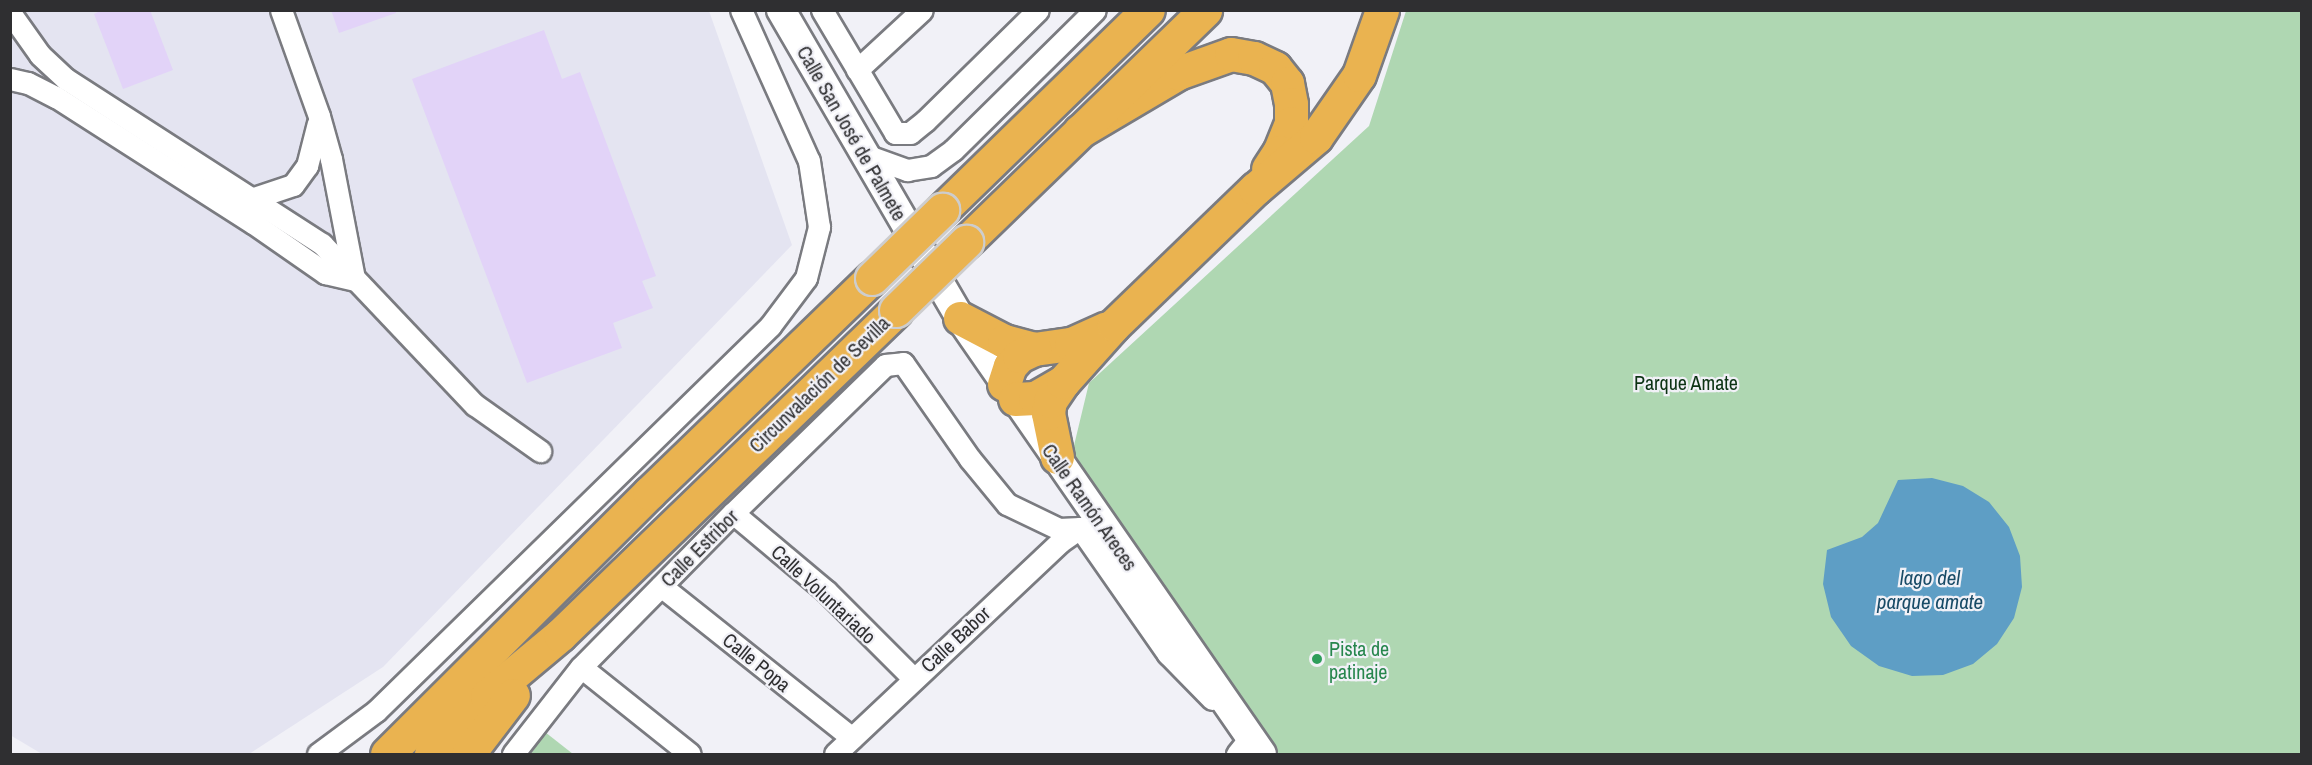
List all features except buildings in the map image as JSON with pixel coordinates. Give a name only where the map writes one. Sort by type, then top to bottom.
[{"type":"highway","name":"Circunvalación de Sevilla","points":[[387,754],[649,493],[1148,10]]},
{"type":"highway","name":"Circunvalación de Sevilla","points":[[431,754],[487,696],[560,635],[1205,10]]},
{"type":"highway","points":[[1057,458],[1048,413],[1050,401],[1063,382],[1114,325],[1255,189],[1316,137],[1359,75],[1382,10]]},
{"type":"highway","points":[[1080,131],[1178,72],[1231,54],[1254,58],[1275,68],[1287,83],[1292,104],[1292,123],[1279,152],[1255,189]]},
{"type":"highway","points":[[960,318],[1004,341],[1034,349]]},
{"type":"highway","points":[[1063,382],[1035,398],[1010,391],[1010,366],[1018,356],[1034,349],[1071,344],[1114,325]]},
{"type":"highway","points":[[366,754],[649,493]]},
{"type":"highway","points":[[468,754],[560,635]]},
{"type":"street","points":[[281,10],[319,116],[331,159],[355,280]]},
{"type":"street","points":[[318,754],[376,711],[770,326],[806,278],[819,227],[808,161],[741,10]]},
{"type":"street","name":"Calle San José de Palmete","points":[[781,10],[924,256]]},
{"type":"street","name":"Calle San José de Palmete","points":[[822,10],[895,134],[910,133],[925,122],[1038,10]]},
{"type":"street","points":[[857,70],[922,10]]},
{"type":"street","points":[[865,155],[907,170],[931,166],[953,150],[1095,10]]},
{"type":"street","points":[[10,30],[11,13]]},
{"type":"street","points":[[11,13],[40,55],[66,79],[254,198],[322,244],[475,405],[540,451]]},
{"type":"street","points":[[10,79],[28,82],[56,97],[253,223],[325,273],[355,280]]},
{"type":"street","points":[[254,198],[293,185],[307,166],[319,116]]},
{"type":"street","name":"Calle Ramón Areces","points":[[924,256],[960,318],[1057,458],[1250,749]]},
{"type":"street","name":"Calle Estribor","points":[[513,754],[581,667],[733,513],[885,365],[903,363],[970,459],[1007,504],[1059,529],[1080,528]]},
{"type":"street","name":"Calle Voluntariado","points":[[733,513],[826,591],[913,678]]},
{"type":"street","points":[[1080,528],[1168,654],[1250,749]]},
{"type":"street","name":"Calle Babor","points":[[835,754],[913,678],[1060,542],[1080,528]]},
{"type":"street","name":"Calle Popa","points":[[661,586],[852,738]]},
{"type":"street","points":[[581,667],[690,754]]},
{"type":"shaded area","points":[[10,11],[709,11],[792,245],[383,667],[249,754],[42,754],[10,735]]},
{"type":"green space","name":"Parque Amate","points":[[1406,11],[2301,11],[2301,754],[1279,754],[1071,458],[1089,383],[1369,126]]},
{"type":"green space","points":[[545,732],[573,754],[531,754]]},
{"type":"water","name":"lago del parque amate","points":[[1932,478],[1963,486],[1989,502],[2009,527],[2020,556],[2022,587],[2014,618],[1997,644],[1973,664],[1943,675],[1912,676],[1879,666],[1851,646],[1831,617],[1823,584],[1827,550],[1862,537],[1878,523],[1898,480]]},
{"type":"place","name":"Pista de patinaje","points":[[1317,659]]}]
